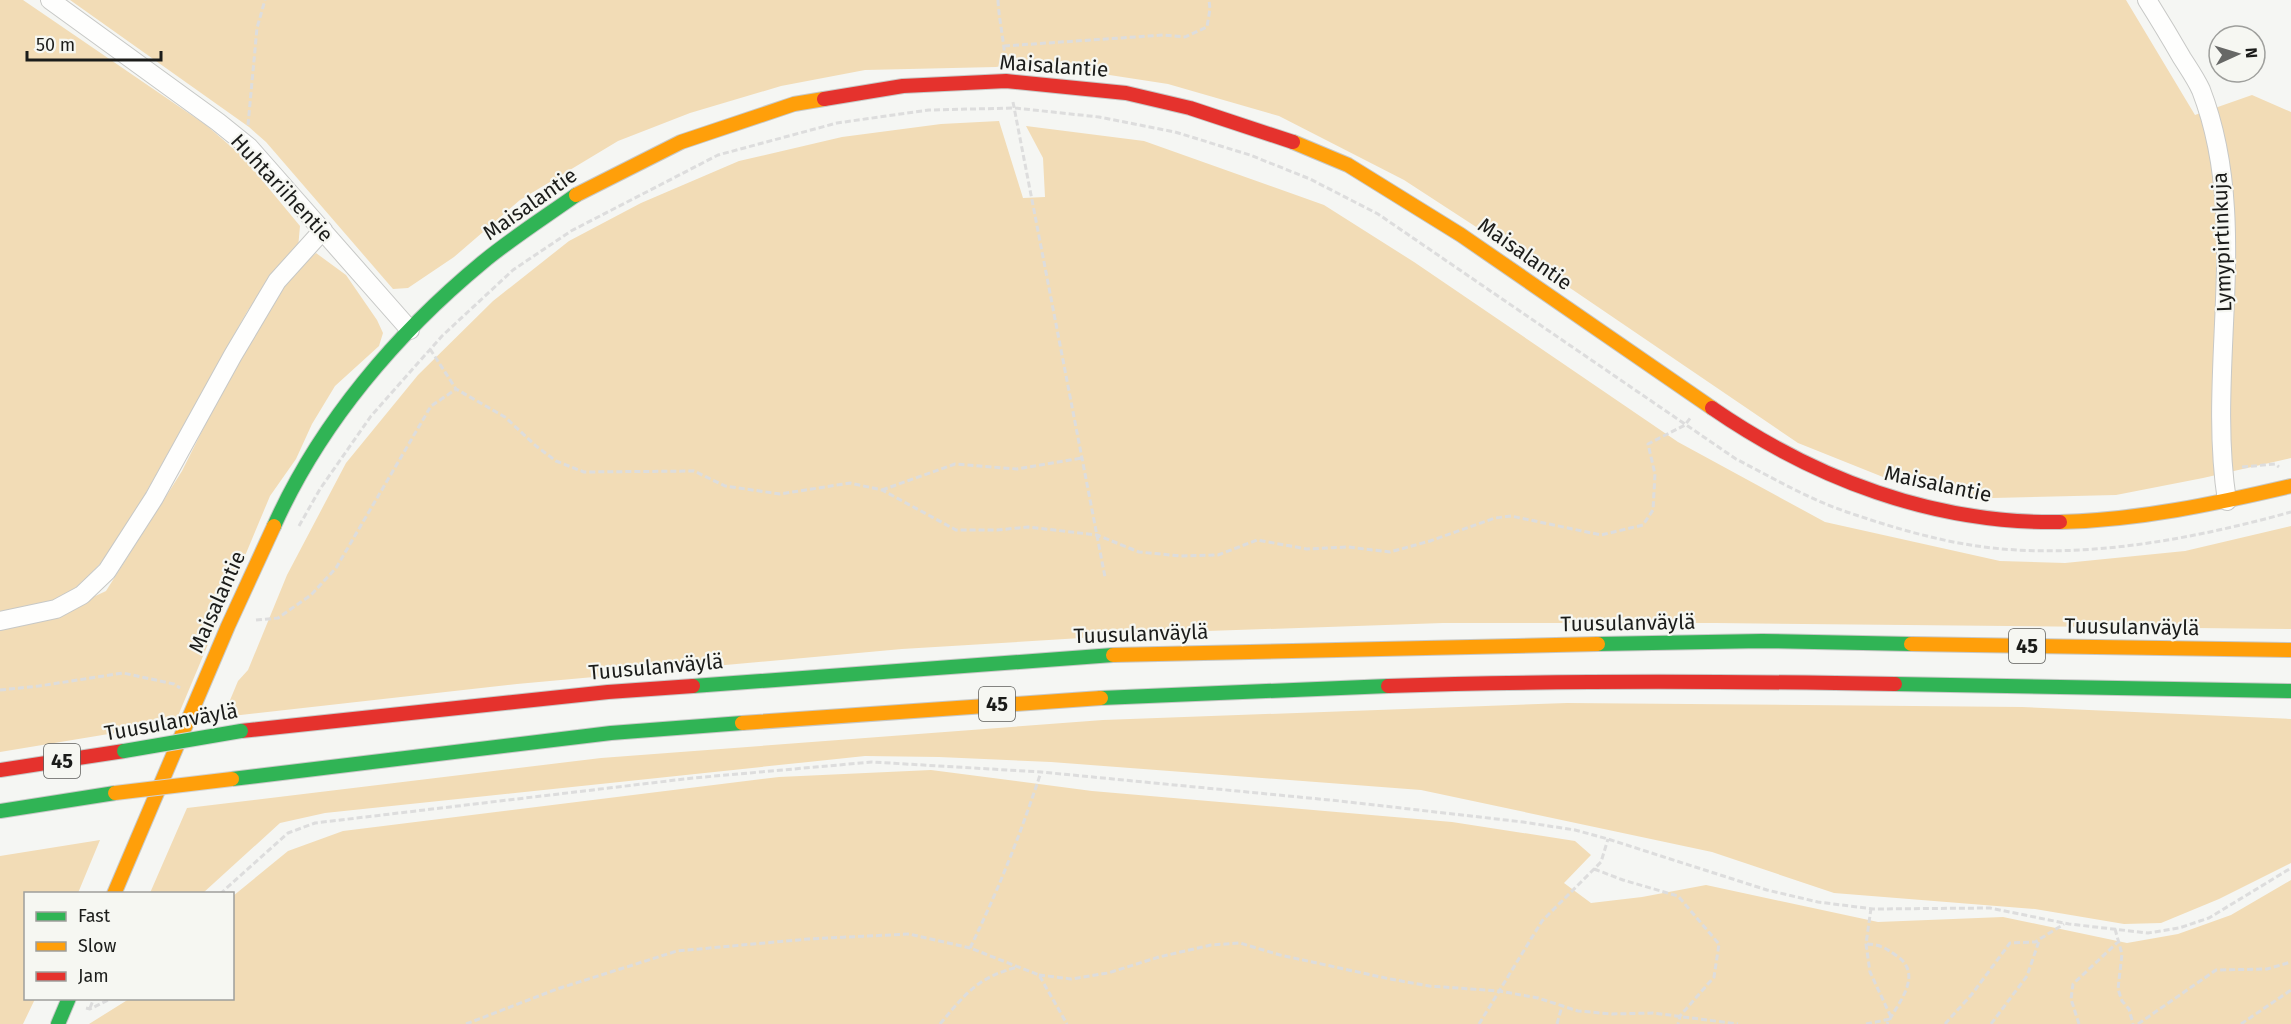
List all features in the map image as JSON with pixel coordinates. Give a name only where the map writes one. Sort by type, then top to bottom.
[{"type":"main road","name":"Maisalantie","points":[[115,892],[285,501],[312,454],[347,403],[423,315],[484,261],[578,193],[681,142],[794,104],[903,86],[1006,81],[1126,93],[1190,108],[1294,142],[1348,165],[1461,235],[1732,422],[1790,457],[1846,483],[1899,501],[1946,512],[2047,522],[2146,516],[2291,486]]},
{"type":"main road","name":"Tuusulanväylä","points":[[0,770],[124,752],[241,731],[608,692],[1136,653],[1762,641],[2291,650]]},
{"type":"main road","name":"45","points":[[0,811],[115,793],[611,733],[875,711],[1136,696],[1449,684],[1764,681],[2291,691]]},
{"type":"main road","points":[[58,1024],[69,1000]]},
{"type":"street","name":"Huhtariihentie","points":[[50,0],[249,147],[410,330]]},
{"type":"street","name":"Lymypirtinkuja","points":[[2147,0],[2199,87],[2217,144],[2225,214],[2226,291],[2221,457],[2227,501]]},
{"type":"street","points":[[0,621],[56,609],[82,595],[107,571],[154,498],[277,281],[323,230]]},
{"type":"path","points":[[249,147],[248,110],[256,28],[265,0]]},
{"type":"path","points":[[998,0],[1006,81],[1016,108],[1105,577]]},
{"type":"path","points":[[1004,46],[1163,35],[1185,37],[1207,27],[1209,0]]},
{"type":"path","points":[[298,528],[320,489],[372,416],[430,349],[513,270],[571,231],[718,155],[837,123],[929,110],[1016,108],[1099,117],[1175,132],[1250,155],[1310,179],[1378,214],[1398,227],[1685,425],[1648,444],[1655,474],[1653,510],[1642,525],[1601,535],[1511,516],[1495,518],[1430,541],[1390,552],[1348,547],[1307,549],[1257,540],[1218,555],[1181,556],[1139,552],[1096,535],[1028,527],[956,530],[882,490],[850,483],[780,494],[725,486],[694,471],[584,472],[556,460],[505,417],[456,389],[430,349]]},
{"type":"path","points":[[256,620],[278,618],[310,595],[336,568],[431,406],[456,389]]},
{"type":"path","points":[[882,490],[955,464],[1017,469],[1082,458]]},
{"type":"path","points":[[252,630],[260,610]]},
{"type":"path","points":[[0,690],[123,673],[174,684],[197,699]]},
{"type":"path","points":[[222,892],[288,833],[315,823],[681,780],[872,762],[1041,772],[1511,820],[1575,830],[1767,890],[1818,902],[1870,908],[1990,908],[2065,923],[2148,933],[2179,928],[2209,918],[2291,868]]},
{"type":"path","points":[[970,948],[1023,828],[1041,772]]},
{"type":"path","points":[[1479,1024],[1542,921],[1601,862],[1608,839]]},
{"type":"path","points":[[1594,869],[1678,896],[1719,944],[1714,976],[1680,1016],[1678,1024]]},
{"type":"path","points":[[1870,908],[1866,944],[1870,972],[1890,1018]]},
{"type":"path","points":[[1945,1024],[1972,994],[2010,944],[2035,942],[2065,923]]},
{"type":"path","points":[[2115,929],[2122,954],[2118,988],[2122,1001],[2129,1009],[2133,1024]]},
{"type":"path","points":[[466,1024],[557,989],[677,951],[808,939],[909,934],[970,948],[1039,975],[1071,979],[1108,973],[1159,957],[1211,945],[1240,943],[1291,957],[1429,986],[1499,991],[1538,998],[1578,1011],[1653,1013],[1738,1024]]},
{"type":"path","points":[[1991,1024],[2027,976],[2040,939]]},
{"type":"path","points":[[2079,1024],[2071,999],[2073,984],[2119,941]]},
{"type":"path","points":[[1866,944],[1881,945],[1902,959],[1909,970],[1909,982],[1902,1000],[1887,1024]]},
{"type":"path","points":[[2138,1024],[2216,970],[2267,969],[2291,962]]},
{"type":"path","points":[[940,1024],[969,989],[998,972],[1018,967]]},
{"type":"path","points":[[1039,975],[1067,1024]]},
{"type":"path","points":[[2241,1024],[2291,990]]},
{"type":"path","points":[[1557,1024],[1562,1006]]},
{"type":"path","points":[[1866,1024],[1890,1018]]},
{"type":"shaded area","points":[[0,0],[23,0],[206,125],[242,156],[300,226],[298,248],[248,310],[124,532],[99,565],[59,604],[0,617]]},
{"type":"shaded area","points":[[70,0],[2126,0],[2195,115],[2252,95],[2291,112],[2291,458],[2116,495],[1993,498],[1898,483],[1798,443],[1573,290],[1404,180],[1279,116],[1168,84],[1025,62],[996,67],[865,70],[781,86],[690,113],[618,141],[520,200],[454,257],[408,288],[393,289],[266,142],[249,127]]},
{"type":"shaded area","points":[[999,121],[1023,198],[1045,197],[1043,158],[1026,126],[1144,141],[1324,205],[1414,262],[1678,442],[1825,522],[2000,561],[2065,563],[2185,551],[2291,526],[2291,629],[1716,623],[1443,623],[1179,632],[902,649],[517,684],[223,717],[238,681],[248,670],[287,575],[346,463],[418,375],[493,301],[569,241],[641,203],[739,161],[842,137],[941,124]]},
{"type":"shaded area","points":[[316,253],[346,275],[377,320],[383,333],[379,346],[335,386],[312,424],[296,459],[270,496],[175,723],[0,752],[0,628],[42,621],[106,591],[182,471],[229,377],[280,284]]},
{"type":"shaded area","points":[[1567,703],[2022,707],[2291,719],[2291,863],[2219,899],[2161,923],[2124,924],[2035,909],[1834,893],[1712,852],[1421,790],[1051,762],[865,756],[325,813],[280,823],[204,892],[150,892],[187,808],[601,758],[1103,720]]},
{"type":"shaded area","points":[[931,770],[1092,791],[1452,822],[1575,841],[1591,855],[1564,883],[1591,903],[1642,897],[1706,885],[1878,922],[2003,917],[2127,943],[2178,934],[2231,915],[2291,880],[2291,1024],[89,1024],[127,1000],[234,1000],[234,895],[288,851],[343,831],[779,777]]},
{"type":"shaded area","points":[[100,840],[78,892],[24,892],[24,1000],[35,1000],[23,1024],[0,1024],[0,856]]},
{"type":"traffic: fast","points":[[274,526],[314,451],[338,416],[391,350],[451,290],[483,262],[576,195]]},
{"type":"traffic: fast","points":[[1598,644],[1762,641],[1911,644]]},
{"type":"traffic: fast","points":[[693,686],[1113,655]]},
{"type":"traffic: fast","points":[[1895,684],[2291,691]]},
{"type":"traffic: fast","points":[[1101,698],[1388,686]]},
{"type":"traffic: fast","points":[[232,779],[611,733],[742,723]]},
{"type":"traffic: fast","points":[[124,751],[241,731]]},
{"type":"traffic: fast","points":[[0,811],[115,793]]},
{"type":"traffic: fast","points":[[58,1024],[68,1000]]},
{"type":"traffic: slow","points":[[576,195],[681,142],[794,104],[824,99]]},
{"type":"traffic: slow","points":[[1293,142],[1348,165],[1461,235],[1712,408]]},
{"type":"traffic: slow","points":[[2060,522],[2119,518],[2176,510],[2291,486]]},
{"type":"traffic: slow","points":[[115,892],[228,626],[274,526]]},
{"type":"traffic: slow","points":[[1113,655],[1598,644]]},
{"type":"traffic: slow","points":[[1911,644],[2291,650]]},
{"type":"traffic: slow","points":[[742,723],[1101,698]]},
{"type":"traffic: slow","points":[[115,793],[232,779]]},
{"type":"traffic: jam","points":[[824,99],[903,86],[1006,81],[1126,93],[1190,108],[1293,142]]},
{"type":"traffic: jam","points":[[1712,408],[1792,456],[1834,476],[1877,492],[1921,506],[1967,515],[2013,521],[2060,522]]},
{"type":"traffic: jam","points":[[1388,686],[1642,682],[1895,684]]},
{"type":"traffic: jam","points":[[241,731],[608,692],[693,686]]},
{"type":"traffic: jam","points":[[0,770],[124,751]]}]
